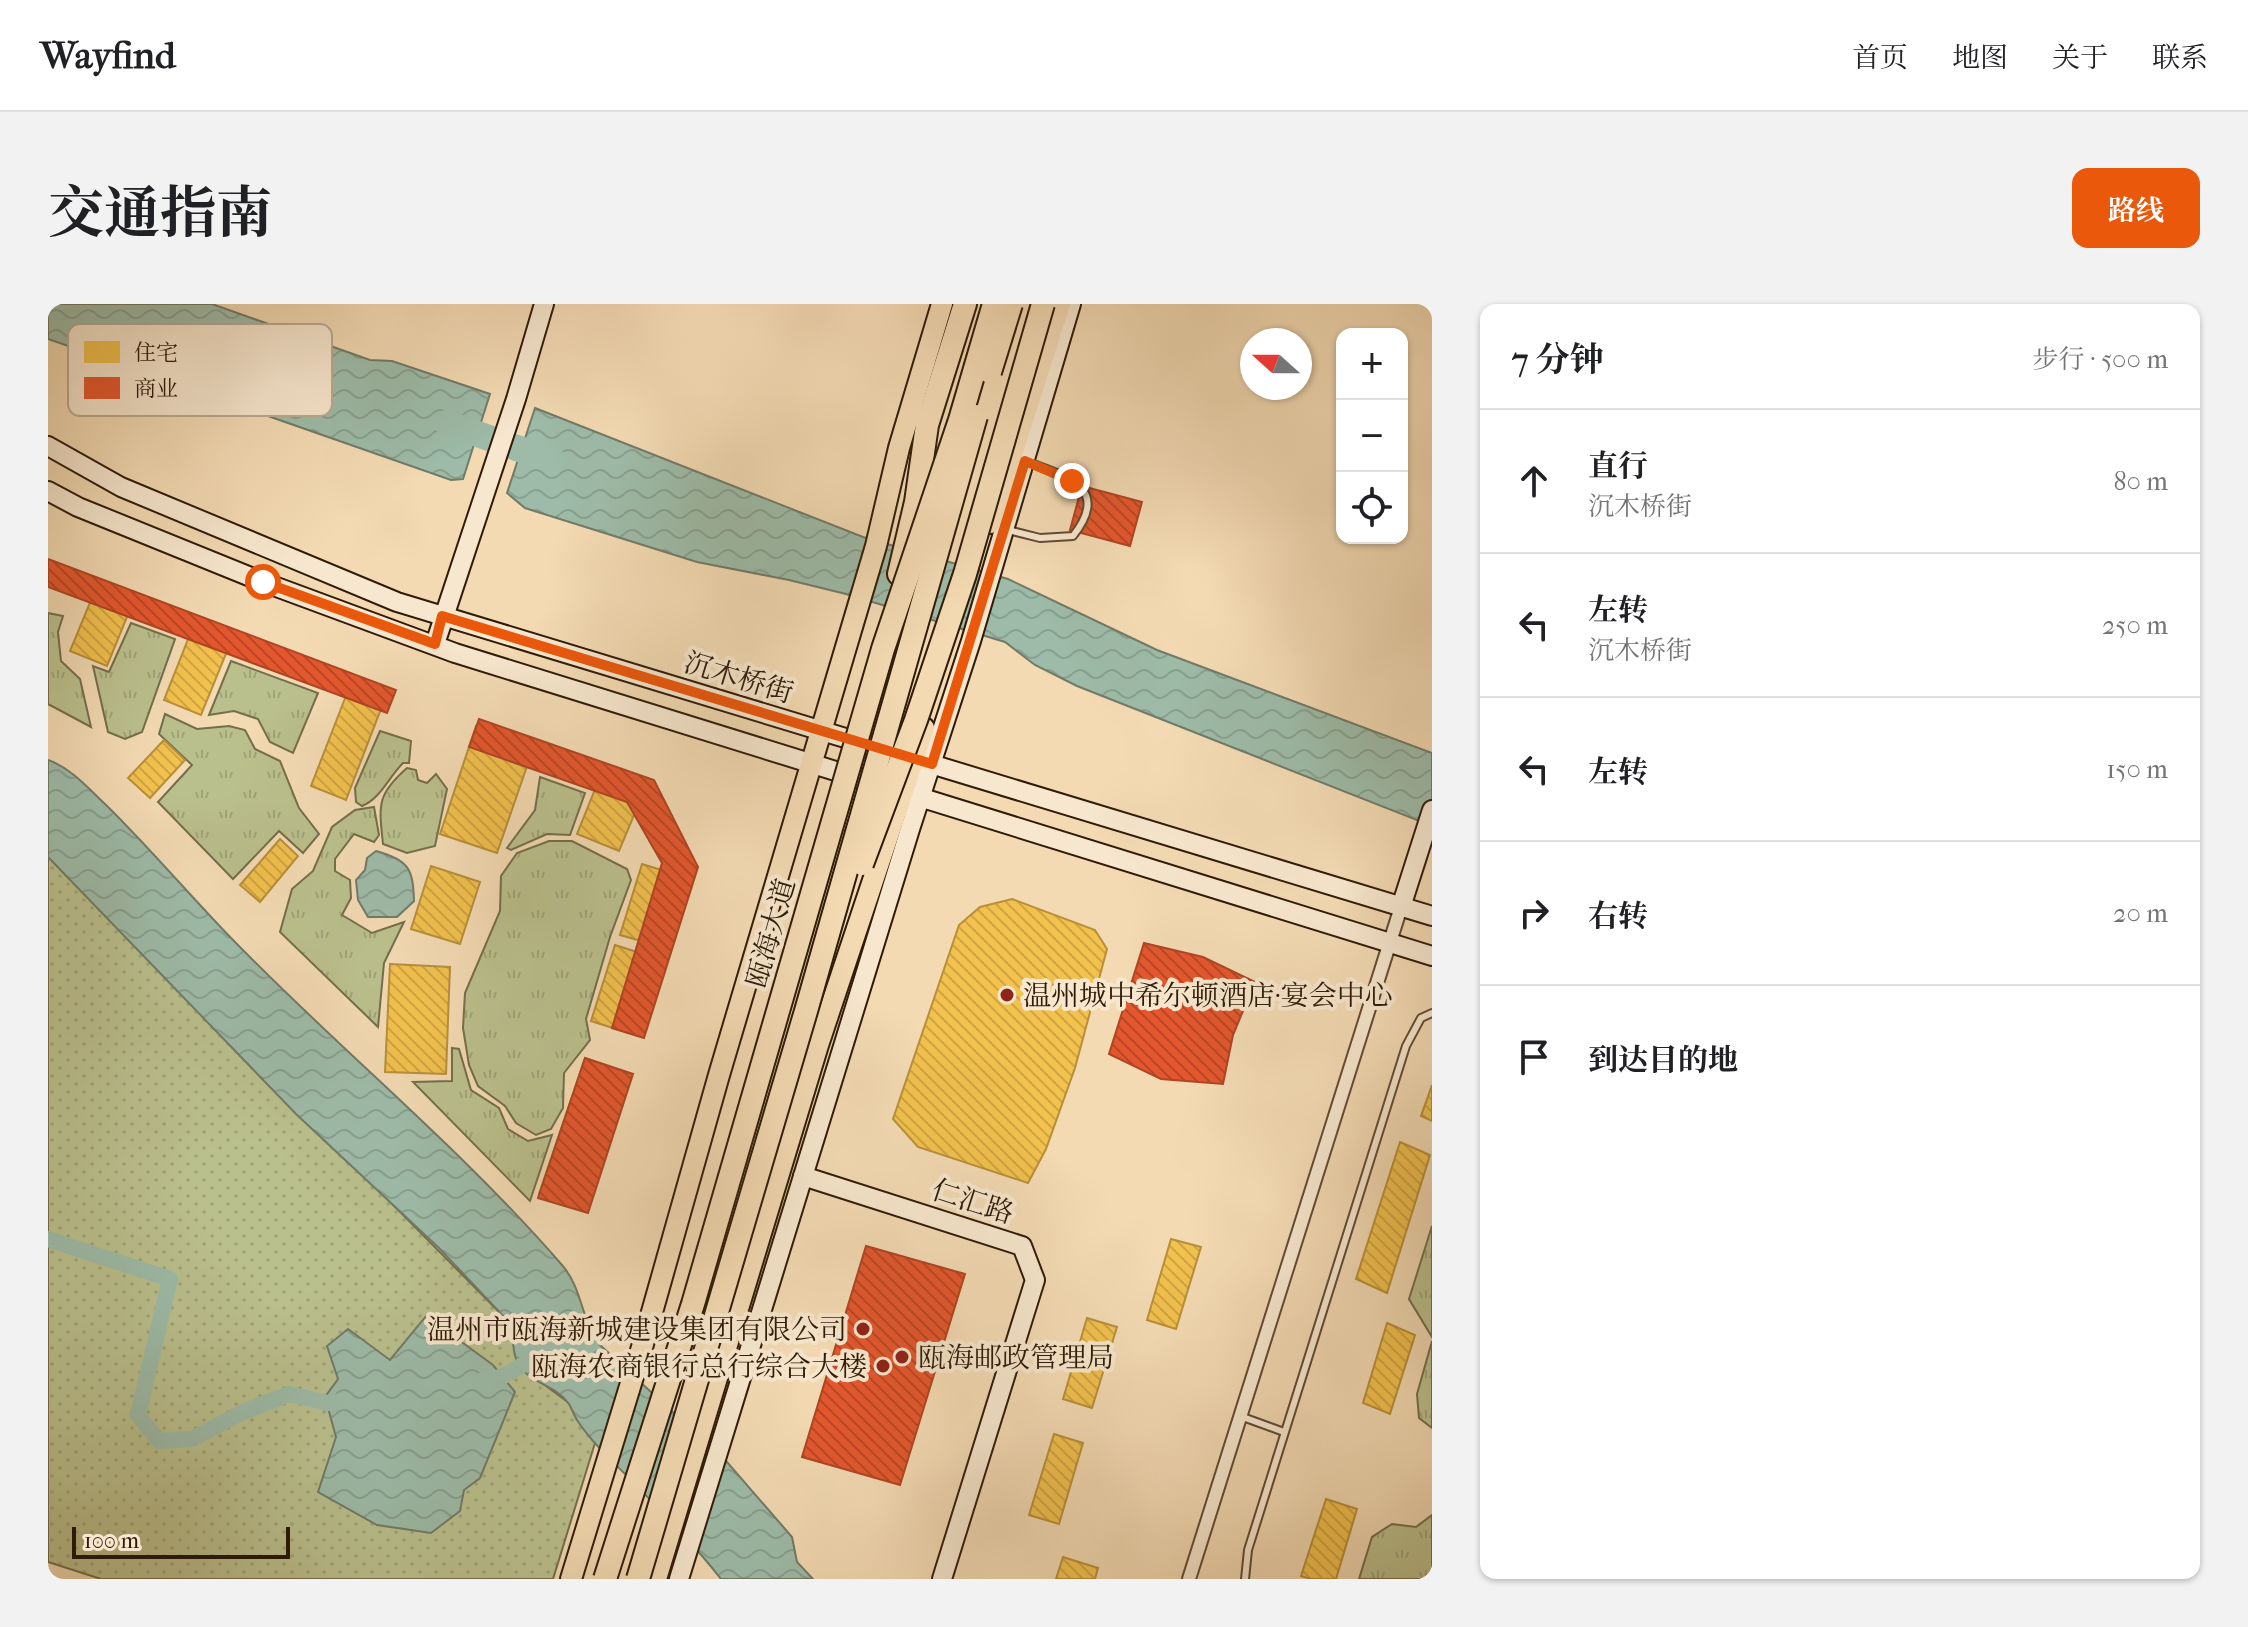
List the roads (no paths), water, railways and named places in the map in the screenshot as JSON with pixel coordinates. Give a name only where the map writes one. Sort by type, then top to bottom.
[{"type":"highway","points":[[883,649],[916,502],[927,425],[965,304]]},
{"type":"highway","name":"瓯海大道","points":[[605,1579],[693,1304],[883,649],[960,420],[994,304]]},
{"type":"highway","name":"瓯海大道","points":[[638,1579],[1011,304]]},
{"type":"highway","points":[[806,1011],[921,705],[965,574],[1043,304]]},
{"type":"main road","name":"瓯海大道","points":[[571,1579],[643,1344],[876,546],[899,448],[942,304]]},
{"type":"main road","points":[[656,1579],[682,1534],[702,1435],[818,1045],[912,793],[961,643],[972,581],[1060,304]]},
{"type":"street","points":[[435,644],[544,304]]},
{"type":"street","points":[[961,643],[993,568],[1071,304]]},
{"type":"street","name":"沉木桥街","points":[[48,446],[121,487],[397,602],[1432,916]]},
{"type":"street","points":[[48,491],[78,507],[263,582],[455,653],[1432,956]]},
{"type":"street","points":[[679,1579],[682,1534],[717,1453],[824,1110],[912,793]]},
{"type":"street","points":[[1189,1579],[1432,810]]},
{"type":"street","points":[[818,1045],[824,1110]]},
{"type":"street","name":"仁汇路","points":[[803,1176],[1022,1246],[1035,1280],[942,1579]]},
{"type":"lane","points":[[1005,529],[1040,538],[1073,536],[1084,522],[1090,504],[1086,493],[1072,481],[1025,461]]},
{"type":"lane","points":[[1245,1579],[1248,1550],[1406,1046],[1421,1018],[1432,1013]]},
{"type":"lane","points":[[1240,1416],[1284,1432]]},
{"type":"water","points":[[48,304],[212,304],[268,324],[68,324],[68,346],[48,339]]},
{"type":"water","points":[[332,347],[370,360],[392,361],[490,394],[463,479],[451,480],[268,416],[332,416]]},
{"type":"water","points":[[535,408],[863,537],[1008,579],[1157,650],[1432,753],[1432,826],[1077,686],[1035,665],[1005,642],[846,594],[697,562],[525,508],[507,493]]},
{"type":"water","points":[[48,760],[72,773],[92,792],[275,982],[442,1140],[523,1222],[569,1274],[589,1326],[600,1345],[727,1462],[792,1537],[797,1562],[813,1579],[721,1579],[594,1442],[564,1398],[525,1373],[515,1357],[508,1321],[439,1248],[296,1114],[48,857]]},
{"type":"water","points":[[376,851],[396,858],[410,873],[414,901],[397,917],[368,917],[358,900],[356,880],[365,870],[367,858]]},
{"type":"water","points":[[426,1316],[493,1365],[515,1392],[480,1478],[464,1490],[460,1511],[431,1533],[377,1525],[318,1492],[336,1437],[325,1397],[338,1379],[327,1346],[348,1329],[390,1360]]},
{"type":"waterway","points":[[447,423],[553,461]]},
{"type":"waterway","points":[[48,1239],[170,1279],[138,1415],[159,1441],[192,1439],[243,1412],[289,1394],[327,1403],[345,1401]]},
{"type":"waterway","points":[[483,1380],[502,1377],[538,1356]]},
{"type":"place","name":"温州城中希尔顿酒店·宴会中心","points":[[1007,995]]},
{"type":"place","name":"温州市瓯海新城建设集团有限公司","points":[[863,1329]]},
{"type":"place","name":"瓯海邮政管理局","points":[[902,1357]]},
{"type":"place","name":"瓯海农商银行总行综合大楼","points":[[883,1366]]}]
